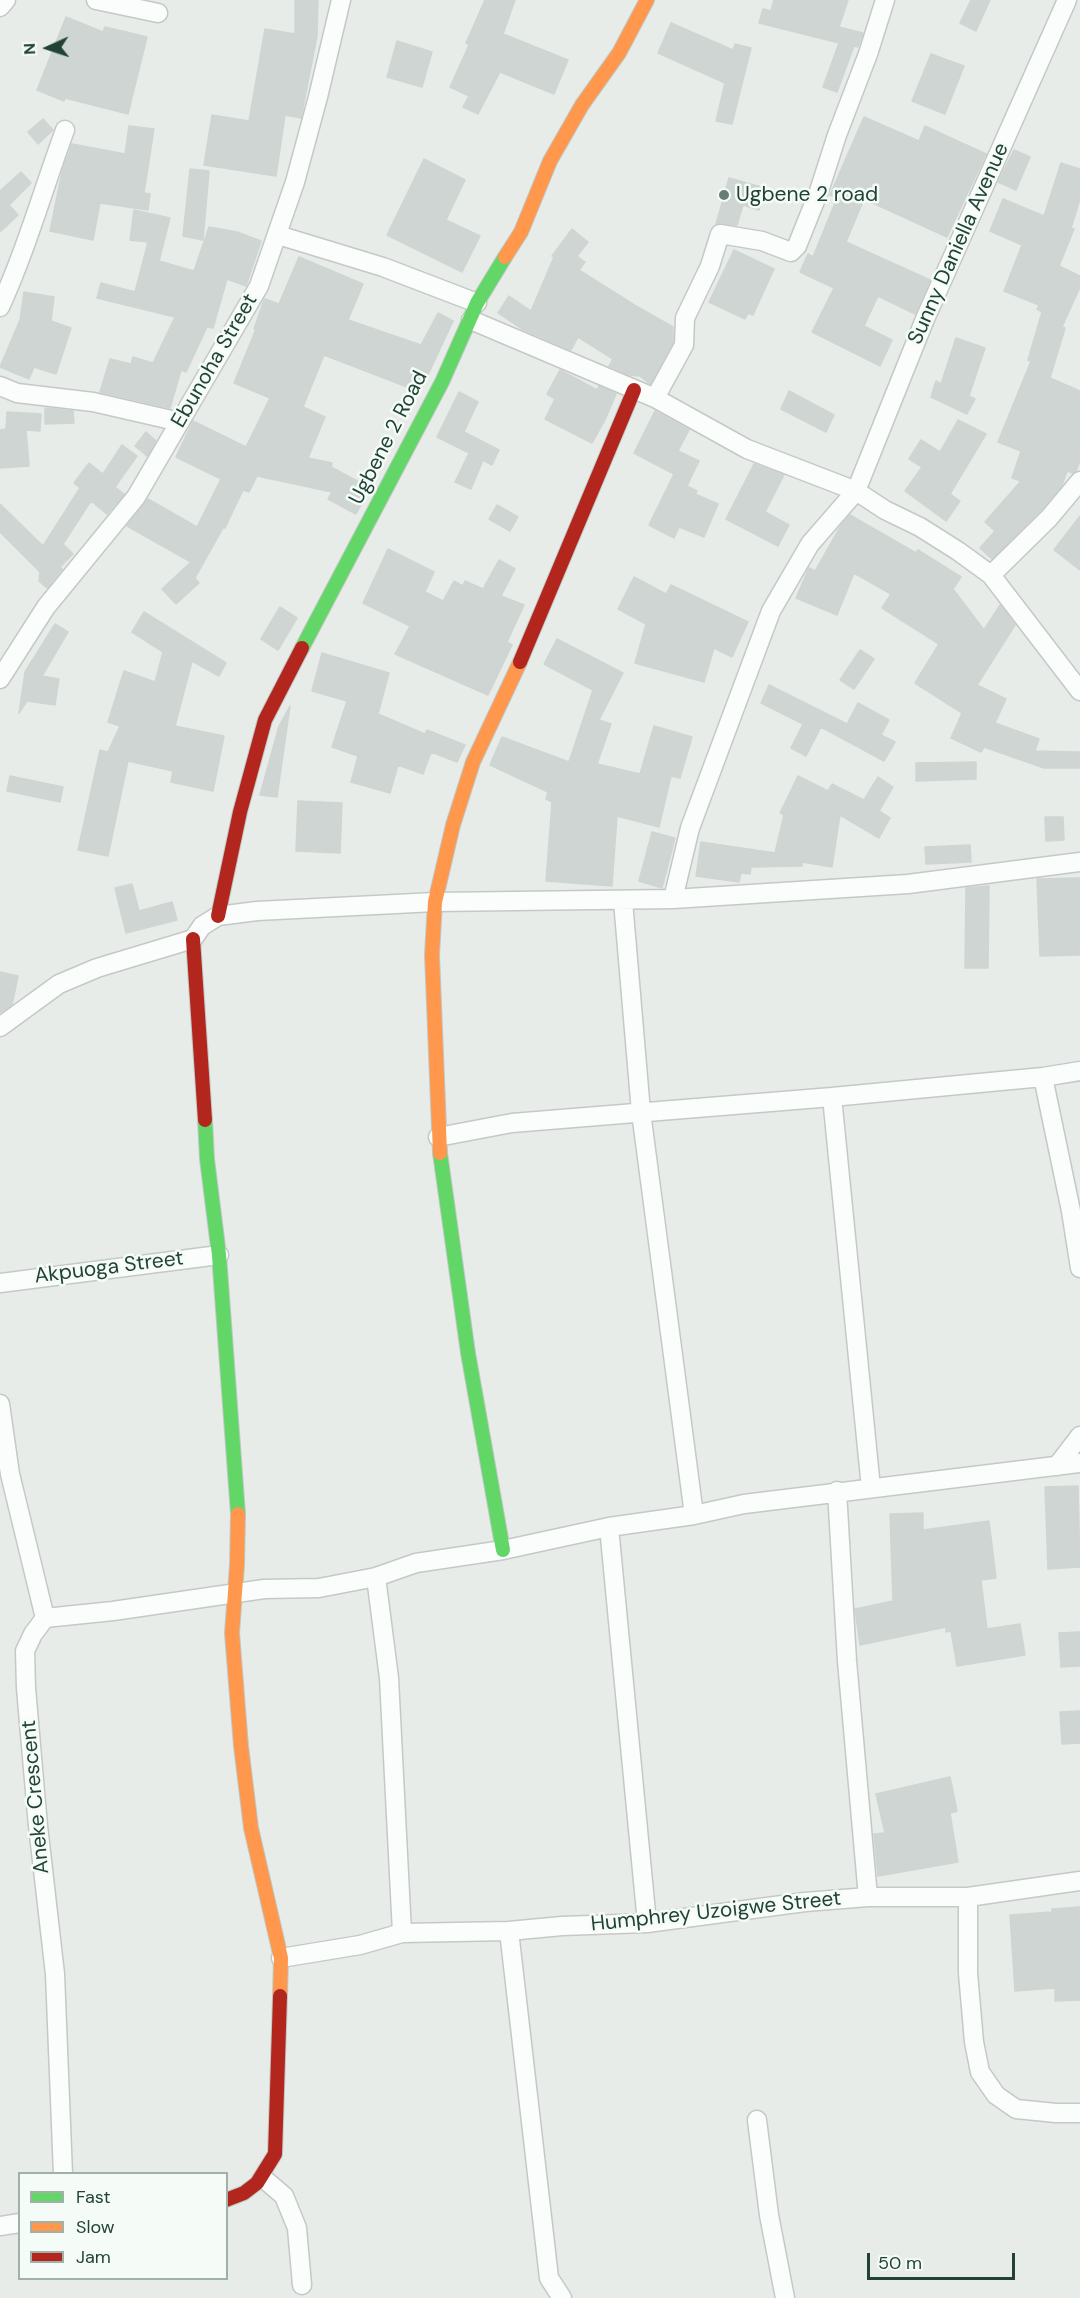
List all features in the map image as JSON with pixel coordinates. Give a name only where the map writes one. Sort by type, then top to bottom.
[{"type":"street","points":[[0,7],[6,0]]},
{"type":"street","points":[[96,0],[158,13]]},
{"type":"street","name":"Ebunoha Street","points":[[2,672],[46,608],[136,497],[260,286],[287,209],[340,0]]},
{"type":"street","name":"Ugbene 2 Road","points":[[218,916],[240,812],[265,720],[410,444],[474,312],[521,232],[550,161],[582,105],[620,53],[647,0]]},
{"type":"street","points":[[655,398],[684,345],[685,318],[710,266],[720,234],[762,242],[791,252],[797,246],[819,191],[885,0]]},
{"type":"street","name":"Sunny Daniella Avenue","points":[[673,900],[690,828],[771,610],[810,544],[856,491],[925,319],[1067,0]]},
{"type":"street","points":[[0,307],[33,226],[65,130]]},
{"type":"street","points":[[278,235],[383,267],[634,390],[655,398],[747,448],[856,491],[885,510],[920,527],[991,575],[1080,691]]},
{"type":"street","points":[[0,386],[17,393],[93,402],[180,422]]},
{"type":"street","points":[[503,1550],[468,1353],[438,1137],[432,966],[435,902],[453,825],[473,762],[533,634],[634,390]]},
{"type":"street","points":[[991,575],[1049,518],[1080,481]]},
{"type":"street","points":[[228,2199],[244,2194],[263,2178],[275,2154],[281,1958],[251,1828],[232,1632],[238,1509],[219,1255],[207,1159],[193,939],[202,926],[218,916],[257,911],[435,902],[673,900],[908,884],[1080,862]]},
{"type":"street","points":[[623,901],[641,1112],[694,1515]]},
{"type":"street","points":[[0,1027],[59,984],[97,968],[193,939]]},
{"type":"street","points":[[438,1137],[512,1123],[832,1097],[1043,1077],[1080,1071]]},
{"type":"street","points":[[1043,1077],[1071,1211],[1080,1268]]},
{"type":"street","points":[[832,1097],[871,1488]]},
{"type":"street","name":"Akpuoga Street","points":[[0,1283],[219,1255]]},
{"type":"street","points":[[0,1404],[10,1474],[45,1618],[101,1613],[264,1589],[319,1588],[376,1577],[416,1563],[503,1550],[609,1527],[694,1515],[744,1504],[1080,1463]]},
{"type":"street","points":[[1057,1466],[1080,1436]]},
{"type":"street","points":[[837,1491],[847,1661],[868,1898]]},
{"type":"street","points":[[609,1527],[647,1923]]},
{"type":"street","points":[[376,1577],[389,1678],[402,1933]]},
{"type":"street","name":"Aneke Crescent","points":[[45,1618],[33,1634],[25,1651],[26,1688],[38,1826],[55,1974],[63,2172]]},
{"type":"street","name":"Humphrey Uzoigwe Street","points":[[281,1958],[360,1946],[402,1933],[509,1931],[562,1926],[647,1923],[805,1902],[868,1898],[968,1897],[1080,1881]]},
{"type":"street","points":[[968,1897],[968,1973],[974,2042],[980,2072],[996,2095],[1016,2109],[1080,2113]]},
{"type":"street","points":[[509,1931],[549,2278],[562,2298]]},
{"type":"street","points":[[757,2120],[769,2215],[785,2298]]},
{"type":"street","points":[[263,2178],[284,2196],[297,2228],[302,2284]]},
{"type":"street","points":[[0,2226],[18,2223]]},
{"type":"building","points":[[295,0],[318,0],[317,36],[301,118],[285,115],[276,176],[204,165],[212,115],[249,121],[265,29],[295,34]]},
{"type":"building","points":[[485,0],[515,0],[503,34],[568,60],[554,94],[500,72],[478,114],[463,107],[469,96],[450,87],[469,45],[466,43]]},
{"type":"building","points":[[774,0],[848,0],[839,27],[863,33],[858,47],[854,46],[837,92],[823,87],[839,43],[759,23],[763,9],[771,11]]},
{"type":"building","points":[[971,0],[990,0],[976,31],[960,23]]},
{"type":"building","points":[[66,17],[103,32],[105,27],[147,37],[128,114],[65,98],[64,101],[37,90]]},
{"type":"building","points":[[671,23],[733,50],[735,44],[751,48],[732,124],[716,121],[725,83],[658,53]]},
{"type":"building","points":[[397,41],[432,52],[422,87],[387,77]]},
{"type":"building","points":[[931,54],[964,66],[945,114],[912,101]]},
{"type":"building","points":[[864,117],[919,141],[925,126],[986,154],[947,237],[864,199],[846,242],[930,280],[915,314],[878,296],[864,326],[892,340],[880,366],[812,332],[834,288],[800,272],[808,254],[813,257],[837,198],[830,195]]},
{"type":"building","points":[[43,119],[53,130],[38,144],[28,132]]},
{"type":"building","points":[[129,126],[154,129],[144,193],[150,194],[148,210],[100,203],[93,240],[50,231],[62,172],[72,144],[125,154]]},
{"type":"building","points":[[1014,150],[1030,157],[1016,190],[998,182]]},
{"type":"building","points":[[424,159],[465,180],[446,220],[480,236],[462,272],[387,235]]},
{"type":"building","points":[[1061,163],[1080,169],[1080,199],[1071,228],[1074,229],[1059,266],[1080,276],[1080,287],[1062,327],[1065,328],[1050,378],[1080,391],[1080,461],[1076,471],[1073,473],[1067,471],[1062,485],[1041,510],[992,559],[980,548],[995,531],[985,522],[1021,481],[1012,478],[1021,451],[998,442],[1031,361],[1028,360],[1042,312],[1037,309],[1039,305],[1004,291],[1022,245],[990,231],[1003,199],[1044,216]]},
{"type":"building","points":[[190,169],[209,171],[203,240],[183,236]]},
{"type":"building","points":[[21,172],[31,183],[9,205],[18,215],[0,232],[0,191]]},
{"type":"building","points":[[729,178],[765,188],[759,210],[743,205],[737,225],[716,224]]},
{"type":"building","points":[[134,210],[170,218],[159,261],[194,271],[209,227],[237,232],[261,241],[246,286],[227,279],[213,328],[207,327],[186,372],[181,370],[170,408],[100,392],[110,359],[131,364],[133,357],[153,363],[175,317],[97,298],[101,283],[135,292],[148,242],[130,240]]},
{"type":"building","points":[[572,229],[588,242],[577,256],[585,262],[579,270],[673,327],[673,342],[650,384],[640,376],[629,375],[609,366],[613,359],[578,337],[571,350],[522,329],[498,313],[509,296],[531,311],[554,257],[552,256]]},
{"type":"building","points":[[734,250],[774,269],[753,315],[748,313],[745,319],[709,302]]},
{"type":"building","points":[[299,257],[363,284],[348,320],[421,345],[438,313],[453,321],[420,392],[324,355],[303,407],[325,417],[308,458],[332,463],[331,467],[370,488],[356,514],[328,499],[332,492],[257,476],[249,492],[243,490],[225,528],[195,578],[199,583],[176,604],[162,589],[191,562],[127,526],[148,499],[197,527],[221,479],[176,457],[193,421],[246,447],[270,398],[234,383],[256,329],[254,329],[264,300],[279,304]]},
{"type":"building","points":[[24,292],[54,297],[51,321],[71,328],[56,374],[34,367],[29,379],[0,367],[20,320]]},
{"type":"building","points":[[956,338],[985,348],[969,396],[975,399],[967,414],[931,397],[936,381],[941,384]]},
{"type":"building","points":[[560,370],[597,390],[599,386],[616,394],[592,443],[545,419],[555,399],[547,394]]},
{"type":"building","points":[[789,391],[834,415],[826,432],[781,409]]},
{"type":"building","points":[[459,392],[478,402],[464,432],[499,450],[492,465],[483,460],[471,489],[455,482],[469,453],[437,437]]},
{"type":"building","points":[[45,408],[73,411],[74,423],[45,424]]},
{"type":"building","points":[[655,411],[689,430],[678,451],[699,461],[687,486],[697,491],[695,494],[718,504],[704,537],[679,527],[674,538],[649,525],[674,474],[634,453]]},
{"type":"building","points":[[7,412],[41,414],[40,431],[26,430],[29,466],[0,468],[0,430],[6,429]]},
{"type":"building","points":[[958,420],[986,434],[950,494],[960,501],[946,521],[905,491],[922,467],[909,459],[921,440],[940,452]]},
{"type":"building","points":[[146,432],[156,441],[147,456],[135,446]]},
{"type":"building","points":[[122,445],[137,456],[115,487],[124,494],[107,514],[91,501],[63,544],[73,554],[60,567],[62,569],[47,588],[39,581],[40,572],[0,532],[0,504],[43,546],[80,488],[74,483],[89,463],[103,474]]},
{"type":"building","points":[[754,464],[784,475],[765,512],[789,525],[778,546],[726,519]]},
{"type":"building","points":[[497,505],[518,517],[510,531],[489,519]]},
{"type":"building","points":[[850,515],[916,553],[918,550],[961,577],[953,589],[984,630],[1000,605],[1015,625],[977,685],[1006,699],[995,723],[1039,739],[1035,751],[1080,752],[1080,768],[1044,768],[984,747],[981,752],[951,738],[962,713],[915,683],[939,644],[882,608],[891,594],[854,573],[837,615],[796,598],[809,568],[815,571],[840,527]]},
{"type":"building","points":[[1080,516],[1080,570],[1054,550]]},
{"type":"building","points":[[388,549],[434,572],[425,592],[443,601],[454,581],[463,586],[465,581],[483,589],[499,560],[515,569],[501,596],[524,605],[507,642],[512,645],[488,695],[395,654],[410,626],[363,603]]},
{"type":"building","points":[[634,577],[666,594],[671,585],[748,622],[732,657],[714,648],[704,682],[635,663],[646,624],[618,609]]},
{"type":"building","points":[[280,607],[297,618],[278,650],[261,639]]},
{"type":"building","points":[[144,612],[226,663],[219,676],[192,661],[175,726],[224,736],[213,791],[171,782],[173,771],[128,761],[108,856],[78,850],[100,750],[108,752],[120,726],[108,722],[124,671],[155,682],[163,652],[132,632]]},
{"type":"building","points":[[55,624],[68,632],[42,676],[59,679],[55,705],[27,701],[19,713],[25,672]]},
{"type":"building","points":[[557,639],[623,673],[599,720],[611,724],[597,764],[640,774],[654,726],[692,737],[680,778],[671,776],[659,827],[617,816],[612,886],[546,881],[552,802],[546,799],[548,792],[490,765],[502,737],[569,762],[593,690],[544,664]]},
{"type":"building","points":[[860,650],[874,659],[854,689],[840,680]]},
{"type":"building","points":[[322,653],[389,673],[378,714],[425,734],[427,730],[465,745],[457,762],[431,752],[423,774],[398,765],[390,793],[351,782],[358,756],[332,747],[347,701],[312,691]]},
{"type":"building","points":[[769,685],[847,724],[858,703],[889,720],[881,735],[895,742],[884,761],[821,727],[806,756],[791,748],[803,724],[761,703]]},
{"type":"building","points":[[290,706],[277,797],[260,795],[279,726]]},
{"type":"building","points":[[976,762],[976,779],[916,781],[916,763]]},
{"type":"building","points":[[10,776],[63,787],[60,802],[7,791]]},
{"type":"building","points":[[798,776],[828,791],[832,784],[864,800],[878,777],[893,787],[879,811],[890,818],[879,838],[840,815],[832,867],[802,862],[802,866],[751,867],[750,874],[741,873],[739,882],[696,876],[701,842],[775,853],[784,815],[780,813]]},
{"type":"building","points":[[298,801],[342,803],[340,853],[296,851]]},
{"type":"building","points":[[1045,817],[1063,817],[1064,840],[1046,841]]},
{"type":"building","points":[[652,832],[675,838],[662,888],[639,881]]},
{"type":"building","points":[[970,845],[971,862],[926,864],[925,847]]},
{"type":"building","points":[[1080,878],[1080,955],[1040,956],[1037,879]]},
{"type":"building","points":[[132,884],[139,911],[172,902],[177,920],[126,933],[115,888]]},
{"type":"building","points":[[989,886],[988,968],[965,968],[966,888]]},
{"type":"building","points":[[0,972],[18,976],[12,1005],[0,1013]]},
{"type":"building","points":[[1078,1486],[1080,1567],[1048,1569],[1045,1487]]},
{"type":"building","points":[[923,1513],[923,1530],[989,1521],[996,1578],[981,1580],[987,1629],[1020,1624],[1025,1655],[957,1666],[951,1631],[946,1632],[946,1627],[860,1645],[855,1609],[893,1601],[890,1514]]},
{"type":"building","points":[[1080,1632],[1080,1666],[1061,1667],[1059,1633]]},
{"type":"building","points":[[1080,1711],[1080,1743],[1062,1744],[1060,1712]]},
{"type":"building","points":[[950,1777],[957,1811],[950,1813],[958,1862],[878,1876],[874,1834],[885,1833],[876,1794]]},
{"type":"building","points":[[1080,1907],[1080,2000],[1055,2001],[1055,1988],[1015,1991],[1010,1915]]},
{"type":"traffic: fast","points":[[302,648],[442,382],[477,303],[505,257]]},
{"type":"traffic: fast","points":[[205,1120],[207,1159],[219,1255],[238,1514]]},
{"type":"traffic: fast","points":[[440,1153],[468,1353],[503,1550]]},
{"type":"traffic: slow","points":[[505,257],[521,232],[550,161],[582,105],[619,53],[647,0]]},
{"type":"traffic: slow","points":[[440,1153],[432,955],[435,902],[453,825],[473,762],[520,662]]},
{"type":"traffic: slow","points":[[238,1514],[232,1633],[241,1746],[251,1828],[281,1958],[280,1996]]},
{"type":"traffic: jam","points":[[520,662],[634,390]]},
{"type":"traffic: jam","points":[[218,916],[240,812],[265,720],[302,648]]},
{"type":"traffic: jam","points":[[193,939],[205,1120]]},
{"type":"traffic: jam","points":[[228,2199],[244,2193],[257,2183],[275,2154],[280,1996]]},
{"type":"place","name":"Ugbene 2 road","points":[[724,195]]}]
